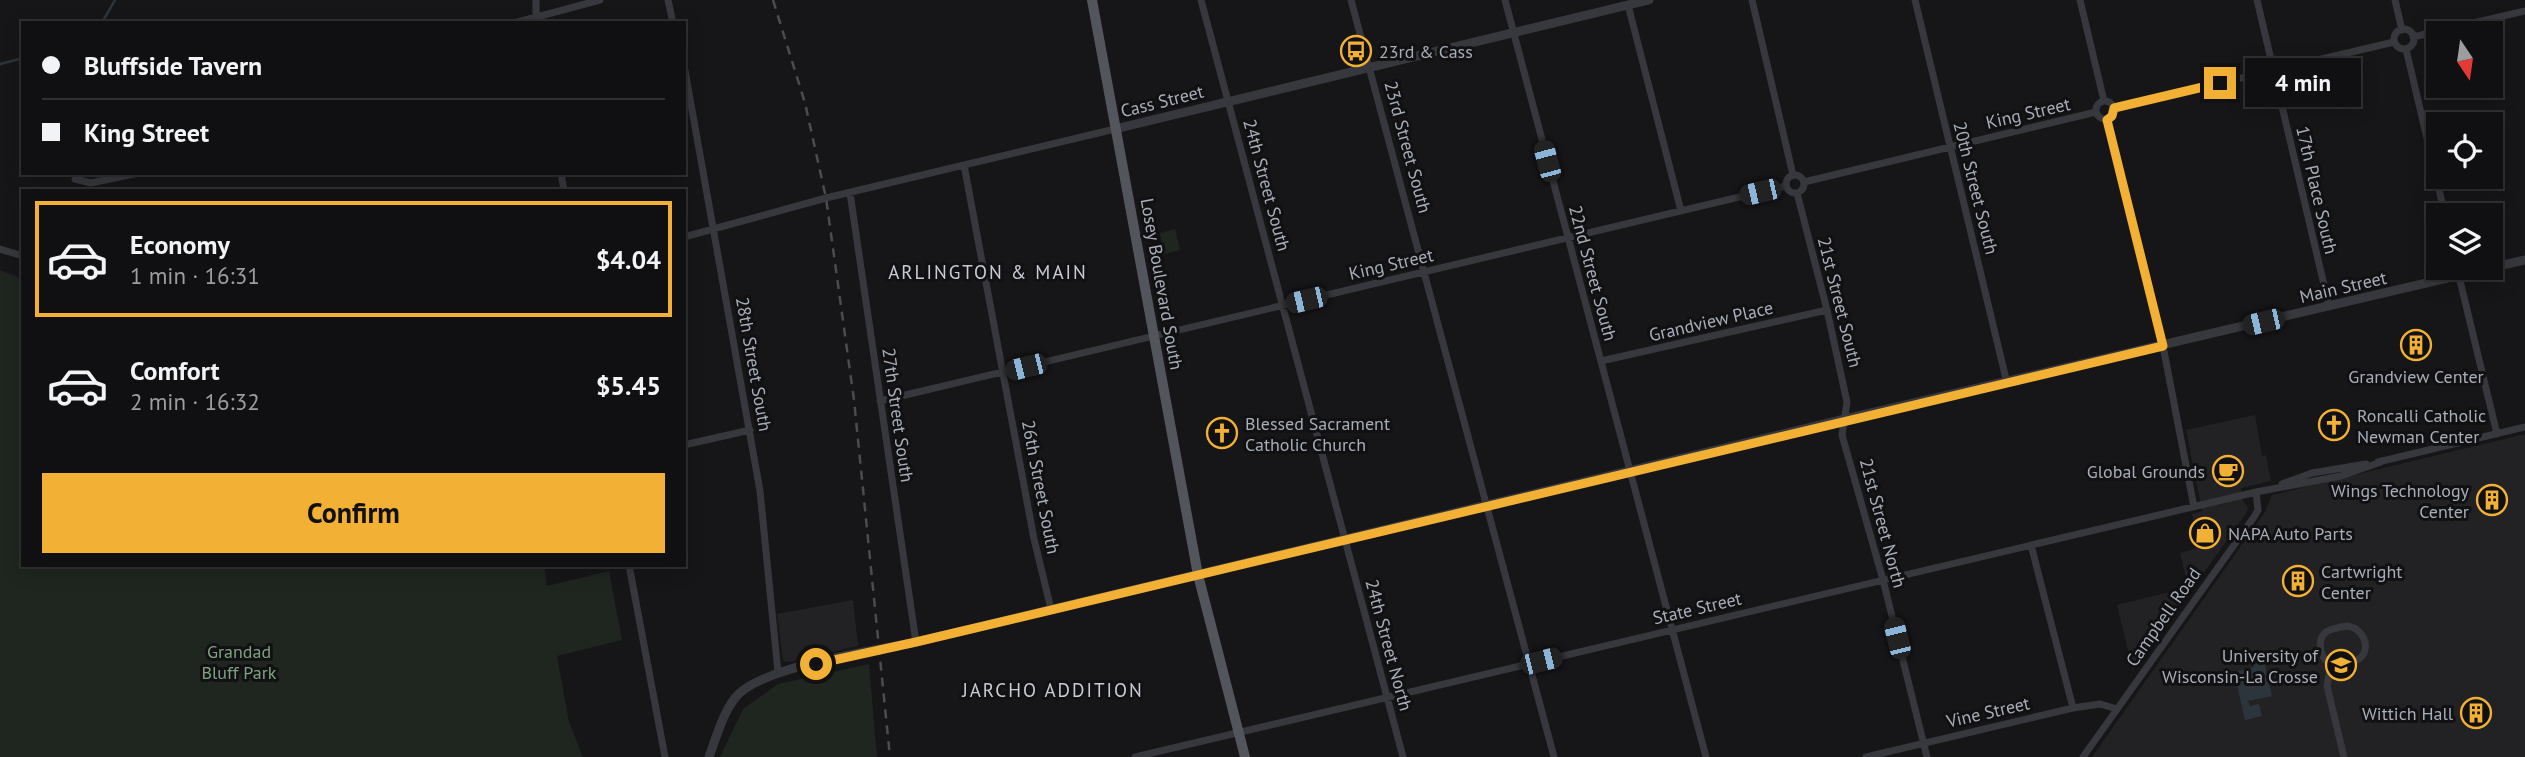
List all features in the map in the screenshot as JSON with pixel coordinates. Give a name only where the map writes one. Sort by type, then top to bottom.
[{"type":"main road","name":"Losey Boulevard South","points":[[1092,0],[1198,575],[1245,757]]},
{"type":"street","points":[[536,0],[536,20],[600,0]]},
{"type":"street","points":[[667,0],[672,21]]},
{"type":"street","name":"24th Street South","points":[[1200,0],[1345,540]]},
{"type":"street","name":"23rd Street South","points":[[1351,0],[1555,757]]},
{"type":"street","name":"22nd Street South","points":[[1504,0],[1706,757]]},
{"type":"street","name":"Cass Street","points":[[686,237],[850,192],[1649,0]]},
{"type":"street","points":[[1752,0],[1793,175]]},
{"type":"street","name":"20th Street South","points":[[1915,0],[2007,383]]},
{"type":"street","points":[[2080,0],[2104,101]]},
{"type":"street","name":"17th Place South","points":[[2257,0],[2329,306]]},
{"type":"street","points":[[2395,0],[2402,30]]},
{"type":"street","points":[[1628,5],[1681,211]]},
{"type":"street","points":[[2413,37],[2525,11]]},
{"type":"street","points":[[2394,42],[2395,36],[2402,30]]},
{"type":"street","points":[[2402,30],[2410,32],[2413,37],[2413,43],[2406,49]]},
{"type":"street","points":[[2114,108],[2394,42]]},
{"type":"street","points":[[2394,42],[2400,48],[2406,49]]},
{"type":"street","points":[[2406,49],[2442,203]]},
{"type":"street","name":"28th Street South","points":[[686,76],[760,491],[778,672]]},
{"type":"street","points":[[2104,101],[2114,108],[2112,116],[2107,120],[2101,119],[2096,112],[2097,105],[2104,101]]},
{"type":"street","name":"King Street","points":[[1804,182],[2096,112]]},
{"type":"street","points":[[2107,120],[2163,346],[2194,506]]},
{"type":"street","name":"26th Street South","points":[[964,165],[1034,539],[1051,609]]},
{"type":"street","points":[[75,178],[91,183],[129,175]]},
{"type":"street","points":[[1793,175],[1801,177],[1804,182],[1804,188],[1797,193],[1789,191],[1786,186],[1787,179],[1793,175]]},
{"type":"street","name":"King Street","points":[[880,401],[1786,186]]},
{"type":"street","name":"27th Street South","points":[[850,192],[916,642]]},
{"type":"street","name":"21st Street South","points":[[1797,193],[1847,402],[1845,419]]},
{"type":"street","points":[[0,249],[21,255]]},
{"type":"street","name":"Main Street","points":[[2503,264],[2525,260]]},
{"type":"street","name":"Main Street","points":[[709,757],[727,710],[735,698],[753,683],[778,672],[916,642],[1845,419],[2163,346],[2428,280]]},
{"type":"street","points":[[2460,280],[2497,434]]},
{"type":"street","name":"Grandview Place","points":[[1601,361],[1827,310]]},
{"type":"street","name":"21st Street North","points":[[1845,419],[1842,435],[1927,757]]},
{"type":"street","name":"State Street","points":[[1135,757],[2256,492],[2312,473],[2381,462],[2525,427]]},
{"type":"street","points":[[686,445],[750,430]]},
{"type":"street","name":"Campbell Road","points":[[2083,757],[2254,517],[2258,510],[2256,492]]},
{"type":"street","name":"24th Street North","points":[[1345,540],[1403,757]]},
{"type":"street","points":[[2031,545],[2073,708]]},
{"type":"street","points":[[629,567],[665,757]]},
{"type":"street","points":[[2347,626],[2360,630],[2365,643],[2361,656],[2347,663],[2331,664],[2321,652],[2320,645],[2325,633],[2347,626]]},
{"type":"street","points":[[2331,664],[2327,686],[2344,757]]},
{"type":"street","name":"Vine Street","points":[[1866,757],[2073,708],[2100,704],[2117,709]]},
{"type":"shaded area","points":[[2255,415],[2262,456],[2266,455],[2271,481],[2241,488],[2243,501],[2248,507],[2247,512],[2195,585],[2187,582],[2180,553],[2198,548],[2192,514],[2202,511],[2186,430]]},
{"type":"shaded area","name":"University of Wisconsin-La Crosse","points":[[2525,434],[2525,757],[2092,757],[2265,512],[2272,495]]},
{"type":"shaded area","points":[[2182,589],[2186,595],[2133,671],[2117,605]]},
{"type":"shaded area","points":[[853,600],[858,646],[790,662],[783,661],[777,614]]},
{"type":"shaded area","points":[[2264,661],[2272,696],[2248,701],[2250,706],[2259,704],[2262,716],[2245,720],[2234,672],[2254,667],[2254,664]]},
{"type":"green space","points":[[1175,229],[1180,250],[1164,254],[1160,233]]},
{"type":"green space","name":"Grandad Bluff Park","points":[[0,270],[21,278],[21,567],[544,567],[547,586],[609,571],[622,640],[557,656],[569,722],[583,757],[0,757]]},
{"type":"green space","points":[[869,664],[877,757],[720,757],[743,709],[778,684]]},
{"type":"waterway","points":[[100,21],[115,0]]},
{"type":"waterway","points":[[0,64],[21,59]]},
{"type":"railway","points":[[773,0],[805,103],[826,198],[854,400],[890,757]]},
{"type":"place","name":"23rd & Cass","points":[[1356,51]]},
{"type":"place","name":"Grandview Center","points":[[2416,345]]},
{"type":"place","name":"Roncalli Catholic Newman Center","points":[[2334,425]]},
{"type":"place","name":"Blessed Sacrament Catholic Church","points":[[1222,433]]},
{"type":"place","name":"Global Grounds","points":[[2228,471]]},
{"type":"place","name":"Wings Technology Center","points":[[2492,500]]},
{"type":"place","name":"NAPA Auto Parts","points":[[2205,533]]},
{"type":"place","name":"Cartwright Center","points":[[2298,581]]},
{"type":"place","name":"University of Wisconsin-La Crosse","points":[[2341,665]]},
{"type":"place","name":"Wittich Hall","points":[[2476,713]]},
{"type":"district","name":"ARLINGTON & MAIN","points":[[988,272]]},
{"type":"district","name":"JARCHO ADDITION","points":[[1053,690]]},
{"type":"route","points":[[816,664],[2163,346],[2107,120],[2112,116],[2114,108],[2220,83]]}]
